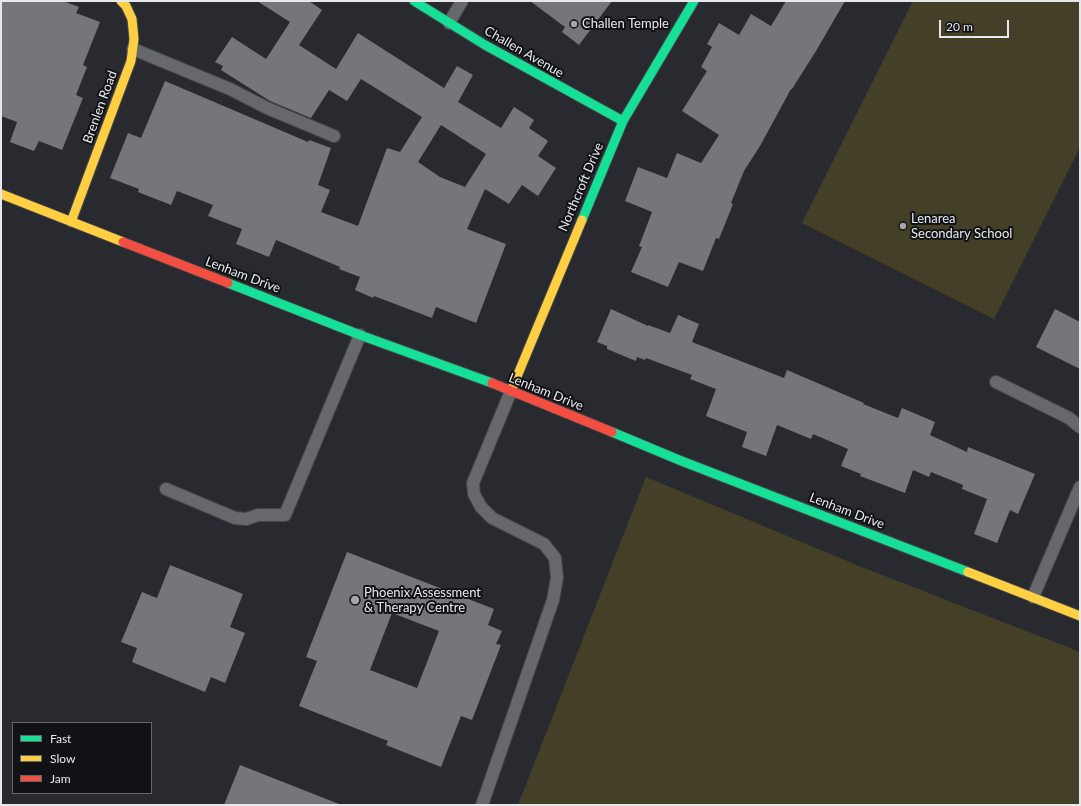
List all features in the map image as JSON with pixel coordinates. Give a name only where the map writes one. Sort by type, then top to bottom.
[{"type":"street","name":"Brenlen Road","points":[[71,222],[131,61],[134,39],[132,19],[126,6],[121,1]]},
{"type":"street","name":"Challen Avenue","points":[[414,1],[492,49],[623,121]]},
{"type":"street","name":"Northcroft Drive","points":[[510,391],[623,121],[694,1]]},
{"type":"street","name":"Lenham Drive","points":[[1,194],[360,335],[510,391],[679,460],[1080,616]]},
{"type":"lane","points":[[449,23],[462,1]]},
{"type":"lane","points":[[133,49],[230,89],[267,108],[334,136]]},
{"type":"lane","points":[[166,489],[235,518],[246,519],[258,515],[285,515],[360,335]]},
{"type":"lane","points":[[996,382],[1069,418],[1080,427]]},
{"type":"lane","points":[[482,805],[553,600],[557,578],[555,558],[544,544],[492,518],[482,507],[474,494],[473,483],[510,391]]},
{"type":"lane","points":[[1033,597],[1080,487]]},
{"type":"shaded area","points":[[913,1],[1080,1],[1080,147],[994,319],[802,223]]},
{"type":"shaded area","points":[[646,477],[859,566],[1080,652],[1080,805],[518,805]]},
{"type":"building","points":[[1,1],[63,1],[79,7],[76,13],[100,22],[83,65],[87,67],[76,95],[83,98],[62,150],[39,141],[34,151],[10,142],[17,122],[1,116]]},
{"type":"building","points":[[257,1],[309,1],[322,10],[299,45],[336,69],[358,33],[444,88],[457,66],[473,75],[458,102],[501,128],[514,107],[534,120],[529,128],[548,141],[538,156],[556,168],[538,196],[522,185],[509,204],[485,189],[467,229],[506,244],[476,323],[436,307],[432,318],[374,296],[373,298],[355,290],[360,277],[276,240],[269,257],[236,244],[242,229],[208,216],[213,205],[177,191],[171,205],[138,192],[139,189],[110,178],[128,133],[141,138],[165,81],[308,142],[309,140],[331,148],[318,185],[330,190],[321,212],[358,226],[387,148],[400,152],[422,117],[361,79],[347,101],[329,90],[311,118],[270,101],[221,70],[223,66],[215,62],[232,37],[266,59],[290,22]],"holes":[[[441,125],[486,154],[465,187],[440,177],[418,162]]]},
{"type":"building","points":[[530,1],[612,1],[579,45],[562,32],[565,27]]},
{"type":"building","points":[[786,1],[845,1],[816,51],[791,89],[760,146],[744,171],[719,239],[716,238],[703,271],[679,262],[668,287],[631,272],[642,247],[639,246],[652,212],[625,201],[638,167],[667,178],[677,153],[701,163],[719,135],[682,111],[707,71],[701,67],[712,47],[707,44],[719,23],[739,35],[751,14],[771,26]]},
{"type":"building","points":[[611,309],[648,326],[670,333],[678,315],[699,324],[692,342],[784,378],[787,370],[898,418],[902,408],[935,422],[930,435],[967,452],[968,447],[1035,474],[1018,514],[1010,510],[997,543],[974,534],[987,499],[962,489],[963,485],[931,472],[929,477],[913,470],[905,493],[860,476],[861,474],[841,466],[848,449],[813,434],[811,439],[777,425],[766,456],[742,447],[747,432],[706,416],[716,389],[690,379],[692,375],[646,358],[645,360],[637,357],[636,361],[607,349],[607,346],[597,342]]},
{"type":"building","points":[[1055,309],[1080,322],[1080,369],[1036,347]]},
{"type":"building","points":[[347,552],[494,609],[488,625],[502,631],[496,644],[501,645],[472,720],[461,716],[441,767],[386,745],[388,741],[299,706],[317,661],[306,657]],"holes":[[[392,613],[439,631],[417,688],[370,670]]]},
{"type":"building","points":[[170,565],[243,594],[230,627],[245,633],[225,683],[211,677],[205,692],[132,662],[137,648],[121,642],[142,592],[157,598]]},
{"type":"building","points":[[240,765],[339,804],[339,805],[224,805]]},
{"type":"traffic: fast","points":[[414,1],[485,45],[623,121]]},
{"type":"traffic: fast","points":[[582,220],[623,121],[694,1]]},
{"type":"traffic: fast","points":[[228,283],[360,335],[492,383]]},
{"type":"traffic: fast","points":[[612,432],[679,460],[968,572]]},
{"type":"traffic: slow","points":[[71,222],[131,61],[134,39],[132,19],[126,6],[121,1]]},
{"type":"traffic: slow","points":[[1,194],[123,242]]},
{"type":"traffic: slow","points":[[511,391],[582,220]]},
{"type":"traffic: slow","points":[[968,572],[1080,616]]},
{"type":"traffic: jam","points":[[123,242],[228,283]]},
{"type":"traffic: jam","points":[[492,383],[612,432]]},
{"type":"place","name":"Challen Temple","points":[[574,24]]},
{"type":"place","name":"Lenarea Secondary School","points":[[903,226]]},
{"type":"place","name":"Phoenix Assessment & Therapy Centre","points":[[355,600]]}]
